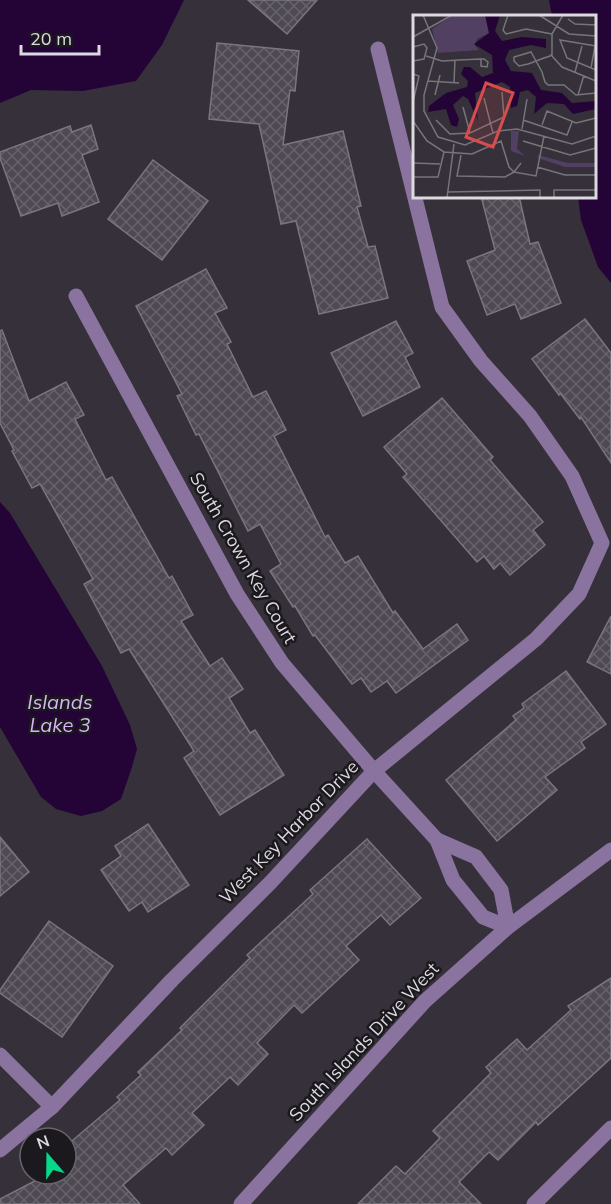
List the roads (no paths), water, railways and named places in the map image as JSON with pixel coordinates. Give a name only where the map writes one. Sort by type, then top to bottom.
[{"type":"street","name":"West Key Harbor Drive","points":[[378,49],[413,190]]},
{"type":"street","name":"West Key Harbor Drive","points":[[0,1150],[52,1107],[172,980],[270,883],[374,771],[537,639],[579,594],[602,543],[572,476],[530,416],[481,361],[442,307],[415,198]]},
{"type":"street","name":"South Crown Key Court","points":[[76,296],[237,594],[282,663],[374,771],[437,840],[453,880],[483,917],[508,927]]},
{"type":"street","name":"South Crown Key Court","points":[[437,840],[476,857],[501,890],[508,927]]},
{"type":"street","name":"South Islands Drive West","points":[[241,1204],[425,1001],[508,927],[611,850]]},
{"type":"street","points":[[0,1055],[52,1107]]},
{"type":"street","points":[[534,1204],[611,1128]]},
{"type":"water","points":[[0,0],[184,0],[162,45],[136,81],[83,91],[31,90],[0,103]]},
{"type":"water","points":[[549,0],[611,0],[611,283],[598,267],[581,220],[578,198],[596,198],[596,15],[552,15]]},
{"type":"water","name":"Islands Lake 3","points":[[0,502],[10,513],[102,666],[130,725],[137,749],[132,767],[121,799],[102,811],[81,816],[56,809],[41,797],[0,727]]}]
